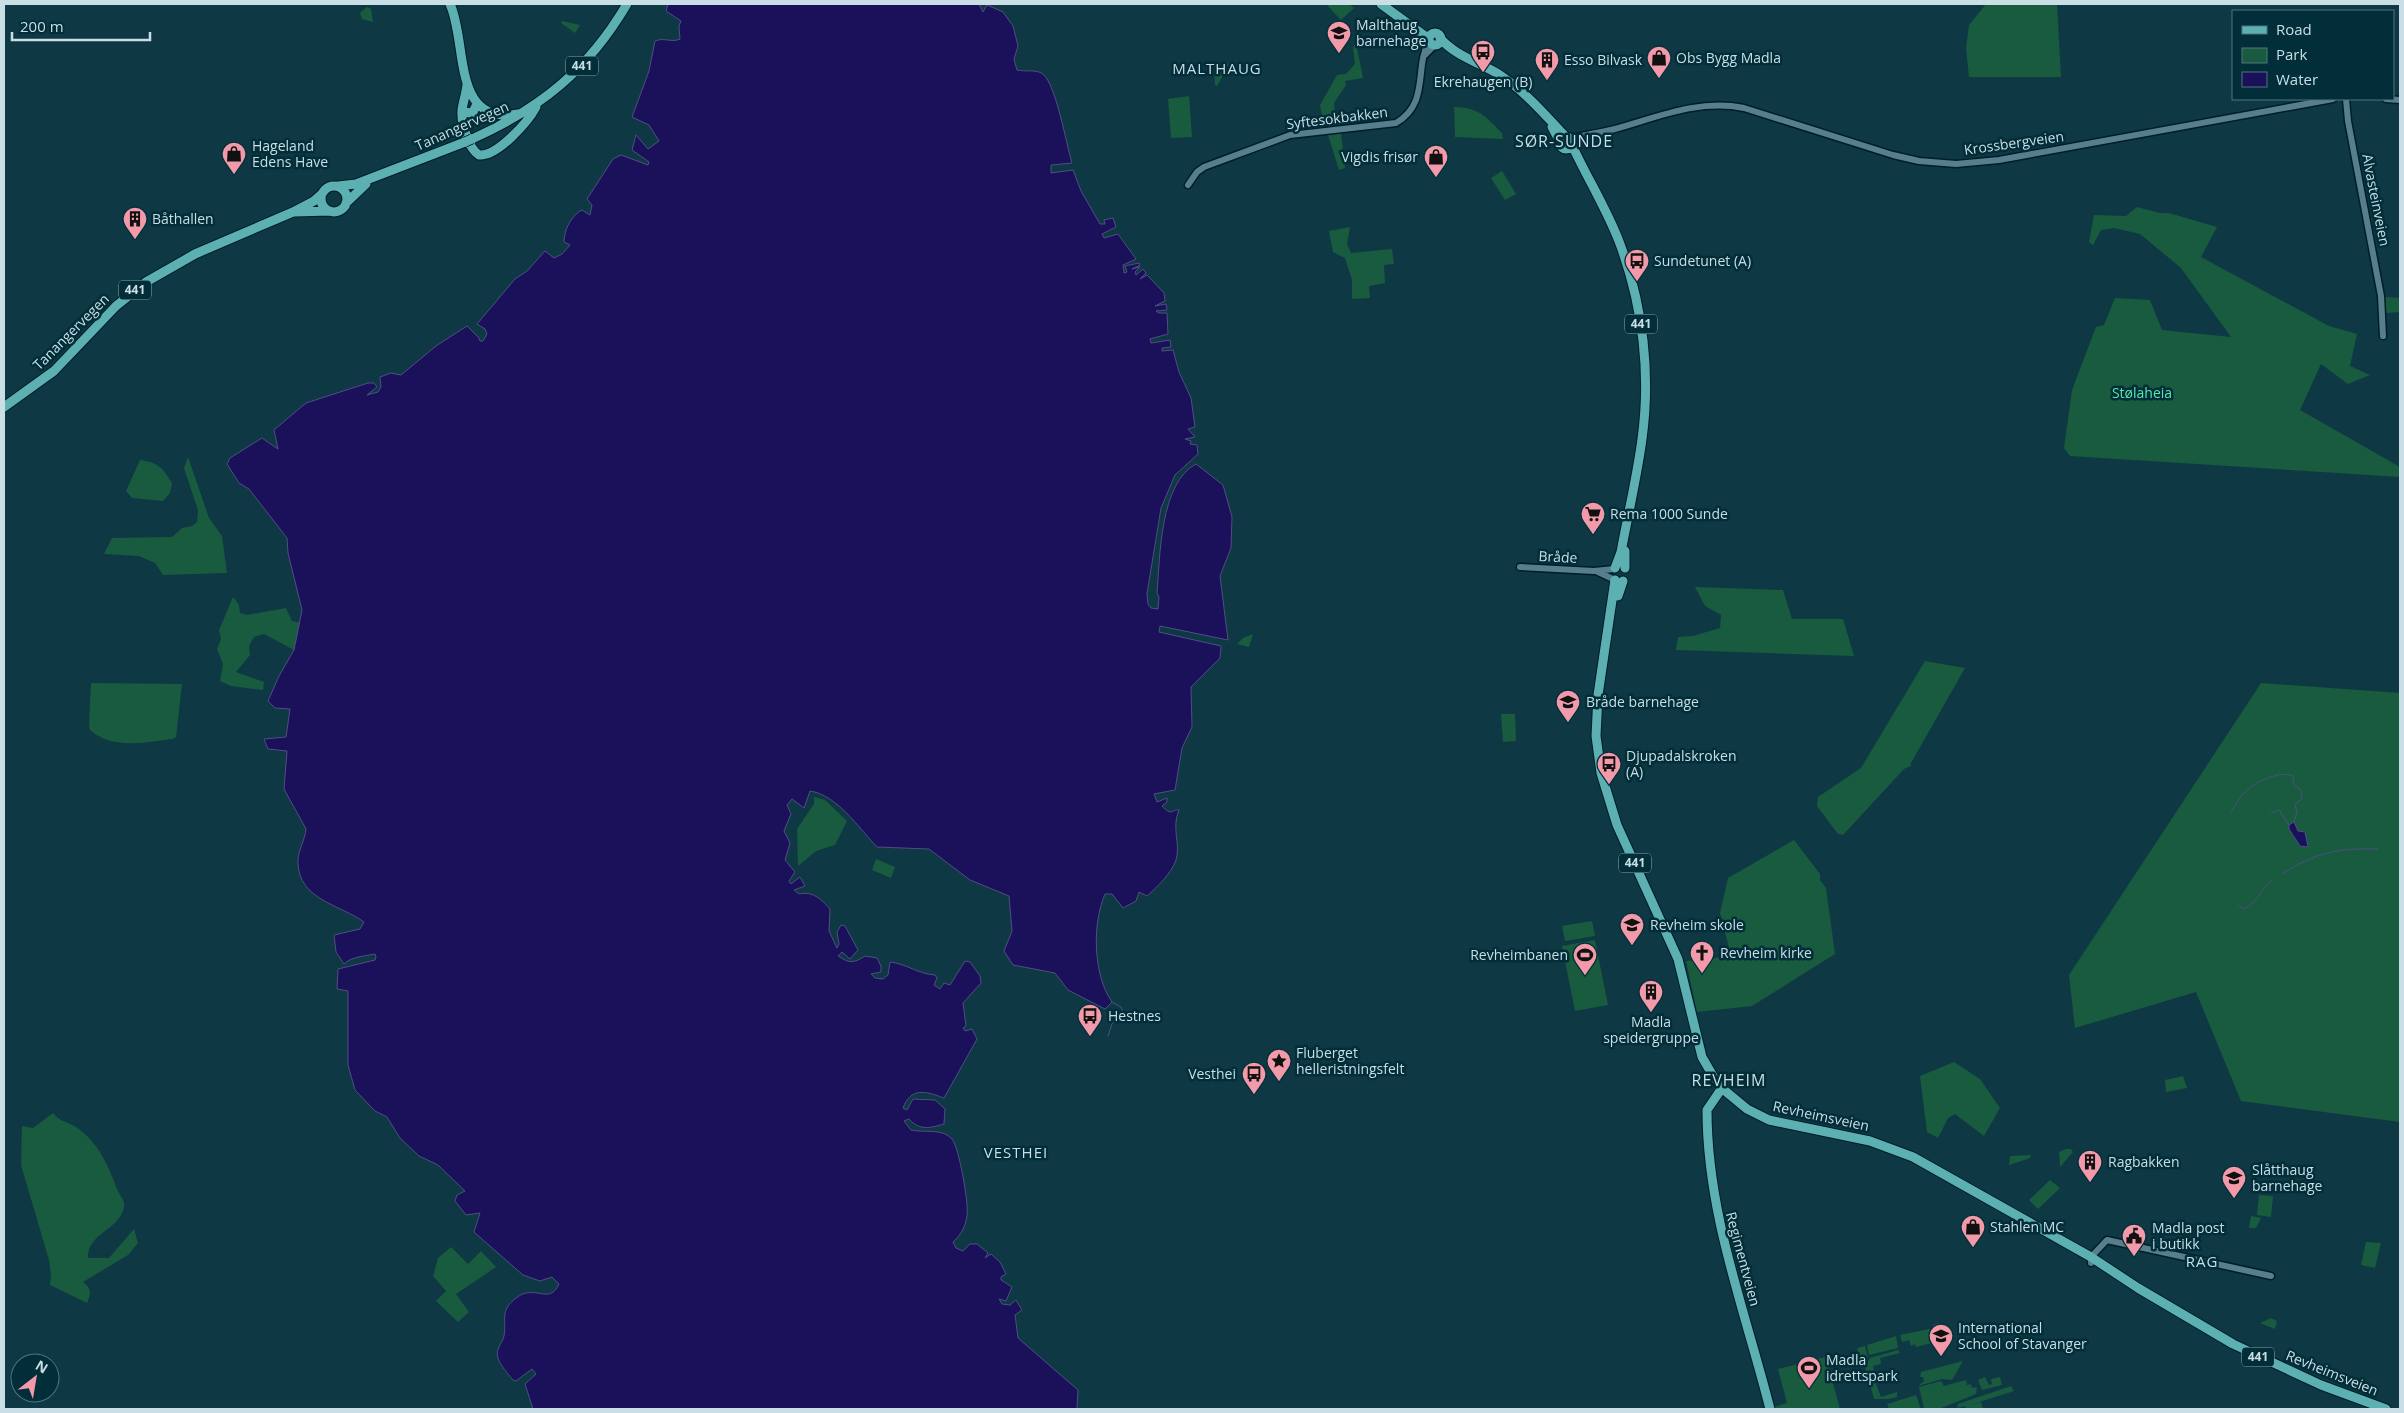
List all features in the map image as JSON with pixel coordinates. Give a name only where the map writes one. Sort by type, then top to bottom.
[{"type":"main road","points":[[450,4],[458,27],[467,85],[476,104],[486,112],[498,116],[523,114]]},
{"type":"main road","name":"Tanangervegen","points":[[338,186],[349,186],[382,175],[468,140],[523,114],[562,85],[586,62],[608,34],[627,4]]},
{"type":"main road","name":"441","points":[[1382,4],[1434,41],[1516,90],[1567,142],[1597,192],[1618,239],[1633,285],[1641,325],[1645,361],[1645,407],[1624,556],[1627,574],[1617,580],[1612,575],[1621,552],[1633,492]]},
{"type":"main road","points":[[467,85],[462,110],[465,129],[475,152],[481,156],[517,133],[538,103]]},
{"type":"main road","points":[[462,110],[472,114],[476,104]]},
{"type":"main road","name":"Tanangervegen","points":[[346,203],[362,187],[382,175]]},
{"type":"main road","name":"441","points":[[322,194],[330,186],[338,186]]},
{"type":"main road","points":[[338,186],[345,191],[346,203]]},
{"type":"main road","points":[[322,194],[322,202],[329,210]]},
{"type":"main road","name":"Tanangervegen","points":[[4,407],[54,371],[116,306],[146,282],[206,249],[293,212],[314,201],[322,194]]},
{"type":"main road","name":"441","points":[[329,210],[341,210],[346,203]]},
{"type":"main road","name":"Tanangervegen","points":[[293,212],[329,210]]},
{"type":"main road","points":[[1614,568],[1621,566],[1625,568]]},
{"type":"main road","name":"Revheimsveien","points":[[1617,580],[1596,716],[1598,753],[1604,787],[1618,825],[1676,954],[1702,1057],[1724,1090],[1747,1109],[1769,1120],[1870,1141],[1912,1157],[1959,1182],[2254,1355],[2321,1386],[2386,1409]]},
{"type":"main road","name":"Regimentveien","points":[[1724,1090],[1707,1112],[1715,1206],[1720,1232],[1770,1409]]},
{"type":"street","name":"Syftesokbakken","points":[[1188,185],[1197,172],[1204,167],[1286,136],[1396,123],[1401,120],[1417,98],[1425,55],[1434,41]]},
{"type":"street","name":"Krossbergveien","points":[[1567,142],[1674,111],[1720,105],[1744,108],[1854,143],[1919,161],[1974,163],[2144,135],[2327,100]]},
{"type":"street","name":"Alvasteinveien","points":[[2346,100],[2348,121],[2381,296],[2384,336]]},
{"type":"street","name":"Bråde","points":[[1520,567],[1594,571],[1614,568]]},
{"type":"street","name":"Bråde","points":[[1594,571],[1617,580]]},
{"type":"street","points":[[2093,1260],[2107,1240],[2271,1276]]},
{"type":"green space","points":[[1326,4],[1349,4],[1354,8],[1341,20]]},
{"type":"green space","points":[[1986,4],[2057,4],[2061,77],[1969,77],[1966,48],[1969,25]]},
{"type":"green space","points":[[367,7],[371,9],[373,22],[362,19],[360,13]]},
{"type":"green space","points":[[562,21],[580,25],[575,33],[561,23]]},
{"type":"green space","points":[[1356,43],[1363,78],[1345,81],[1346,85],[1334,103],[1336,124],[1324,126],[1320,105],[1337,75],[1346,74],[1355,64],[1353,47]]},
{"type":"green space","points":[[1230,63],[1217,86],[1215,85],[1214,65]]},
{"type":"green space","points":[[1189,96],[1192,137],[1171,138],[1168,99]]},
{"type":"green space","points":[[1454,107],[1470,109],[1481,114],[1502,133],[1503,139],[1455,137]]},
{"type":"green space","points":[[1341,133],[1345,168],[1339,170],[1328,135]]},
{"type":"green space","points":[[1502,171],[1516,194],[1505,200],[1491,178]]},
{"type":"green space","name":"Stølaheia","points":[[2137,207],[2160,213],[2169,213],[2217,227],[2201,257],[2329,326],[2357,334],[2350,366],[2370,375],[2348,384],[2321,364],[2300,410],[2400,467],[2400,477],[2070,456],[2064,448],[2072,390],[2096,327],[2104,325],[2115,298],[2150,300],[2162,330],[2231,337],[2181,268],[2140,234],[2114,228],[2101,230],[2093,245],[2089,242],[2094,215],[2126,216]]},
{"type":"green space","points":[[1350,227],[1347,244],[1351,253],[1392,249],[1394,264],[1384,265],[1385,283],[1369,286],[1370,298],[1352,299],[1352,280],[1345,258],[1333,252],[1329,231]]},
{"type":"green space","points":[[2385,297],[2400,298],[2400,312],[2386,313]]},
{"type":"green space","points":[[188,457],[209,518],[222,536],[227,573],[163,575],[155,563],[139,556],[104,554],[112,538],[172,537],[182,528],[192,526],[197,522],[198,510],[184,468]]},
{"type":"green space","points":[[140,460],[159,467],[172,483],[170,493],[163,501],[132,498],[126,491]]},
{"type":"green space","points":[[1695,587],[1783,590],[1792,619],[1843,619],[1854,656],[1676,650],[1678,637],[1693,636],[1720,628],[1721,615],[1705,606]]},
{"type":"green space","points":[[233,597],[239,605],[240,613],[247,615],[286,608],[292,621],[301,623],[294,650],[264,634],[254,637],[249,646],[250,655],[236,672],[264,682],[263,690],[231,686],[220,681],[223,664],[217,649],[221,639],[219,630]]},
{"type":"green space","points":[[1253,634],[1249,647],[1237,644],[1243,638]]},
{"type":"green space","points":[[1925,661],[1965,668],[1911,766],[1904,769],[1843,835],[1838,834],[1817,806],[1818,797],[1861,768]]},
{"type":"green space","points":[[91,683],[182,684],[176,737],[173,739],[130,743],[109,740],[99,736],[90,730],[89,724]]},
{"type":"green space","points":[[2261,683],[2400,693],[2400,1122],[2241,1101],[2196,992],[2075,1028],[2069,975]]},
{"type":"green space","points":[[1501,714],[1515,714],[1516,741],[1503,742]]},
{"type":"green space","points":[[814,797],[825,800],[847,821],[835,845],[816,851],[798,866],[797,829],[814,804]]},
{"type":"green space","points":[[1794,840],[1820,874],[1820,880],[1826,888],[1835,954],[1752,1006],[1697,1012],[1686,961],[1731,956],[1720,913],[1728,878]]},
{"type":"green space","points":[[876,859],[895,867],[891,878],[872,870]]},
{"type":"green space","points":[[1592,921],[1595,936],[1565,941],[1562,926]]},
{"type":"green space","name":"Revheimbanen","points":[[1595,940],[1608,1005],[1575,1011],[1562,946]]},
{"type":"green space","points":[[1954,1062],[1980,1079],[2000,1108],[1984,1136],[1955,1114],[1948,1118],[1938,1138],[1927,1132],[1920,1076]]},
{"type":"green space","points":[[2183,1076],[2187,1088],[2166,1092],[2165,1080]]},
{"type":"green space","points":[[53,1113],[84,1133],[97,1147],[124,1202],[121,1215],[93,1243],[89,1250],[88,1258],[109,1258],[134,1229],[138,1243],[128,1255],[83,1282],[90,1291],[87,1303],[50,1285],[49,1260],[21,1165],[22,1126],[33,1128]]},
{"type":"green space","points":[[2071,1149],[2073,1152],[2060,1167],[2059,1152]]},
{"type":"green space","points":[[2031,1155],[2030,1158],[2009,1165],[2010,1156]]},
{"type":"green space","points":[[2050,1180],[2060,1188],[2038,1209],[2029,1200]]},
{"type":"green space","points":[[2259,1195],[2273,1196],[2271,1217],[2257,1215]]},
{"type":"green space","points":[[2251,1216],[2261,1218],[2256,1228],[2249,1228]]},
{"type":"green space","points":[[2366,1242],[2381,1243],[2375,1268],[2361,1265]]},
{"type":"green space","points":[[451,1247],[468,1264],[481,1251],[496,1267],[456,1294],[469,1312],[458,1322],[436,1301],[446,1291],[433,1276],[438,1258]]},
{"type":"green space","points":[[2271,1318],[2277,1321],[2275,1329],[2260,1323]]},
{"type":"green space","points":[[1939,1323],[1944,1340],[1916,1347],[1915,1344],[1911,1346],[1909,1340],[1902,1342],[1900,1335],[1934,1328],[1933,1325]]},
{"type":"green space","points":[[1896,1336],[1898,1348],[1869,1355],[1867,1345]]},
{"type":"green space","points":[[1865,1346],[1868,1358],[1863,1366],[1857,1348]]},
{"type":"green space","points":[[1898,1350],[1900,1353],[1880,1358],[1881,1364],[1873,1366],[1874,1372],[1872,1373],[1881,1397],[1897,1392],[1897,1397],[1874,1399],[1865,1366],[1870,1358]]},
{"type":"green space","name":"Madla idrettspark","points":[[1826,1357],[1840,1409],[1774,1409],[1774,1407],[1787,1403],[1778,1369]]},
{"type":"green space","points":[[1963,1361],[1952,1380],[1942,1379],[1918,1386],[1924,1381],[1923,1377],[1920,1377],[1921,1372]]},
{"type":"green space","points":[[1985,1377],[1989,1385],[1992,1384],[1991,1379],[2000,1377],[2002,1385],[1982,1390],[1978,1380]]},
{"type":"green space","points":[[1966,1380],[1967,1385],[1971,1384],[1972,1388],[1977,1387],[1976,1394],[1939,1409],[1924,1409],[1919,1387],[1941,1381],[1944,1386]]},
{"type":"green space","points":[[2011,1386],[2014,1391],[1970,1405],[1981,1402],[1983,1409],[1966,1409],[1965,1406],[1957,1408],[1958,1404]]},
{"type":"green space","points":[[1916,1395],[1921,1409],[1889,1409],[1887,1404]]},
{"type":"water","points":[[668,4],[979,4],[983,12],[987,5],[1003,12],[1013,26],[1018,46],[1014,59],[1017,70],[1043,74],[1048,80],[1056,102],[1072,163],[1051,165],[1051,173],[1073,170],[1081,191],[1100,224],[1105,224],[1104,220],[1113,218],[1116,227],[1102,234],[1104,238],[1118,234],[1136,259],[1123,265],[1124,273],[1127,272],[1125,266],[1139,263],[1140,265],[1132,269],[1140,267],[1135,272],[1136,275],[1143,269],[1146,273],[1140,279],[1147,275],[1164,293],[1165,301],[1155,306],[1166,304],[1167,310],[1156,311],[1167,313],[1168,334],[1150,339],[1151,343],[1170,340],[1171,347],[1162,348],[1162,351],[1173,350],[1179,372],[1191,398],[1195,427],[1188,429],[1195,437],[1185,439],[1191,441],[1190,444],[1197,445],[1198,454],[1175,475],[1161,508],[1147,594],[1148,604],[1151,608],[1158,609],[1159,597],[1157,593],[1161,541],[1164,522],[1175,487],[1184,473],[1196,464],[1223,485],[1232,517],[1231,548],[1220,576],[1228,640],[1160,626],[1159,632],[1221,646],[1220,658],[1191,687],[1192,727],[1182,748],[1175,790],[1154,794],[1157,802],[1167,798],[1167,802],[1162,806],[1168,811],[1179,810],[1176,823],[1177,854],[1174,865],[1164,880],[1147,896],[1139,892],[1136,901],[1123,908],[1112,894],[1105,894],[1101,906],[1096,934],[1096,949],[1101,978],[1112,1002],[1105,1009],[1068,990],[1055,973],[1013,965],[1004,951],[1012,931],[1009,896],[970,880],[929,849],[877,847],[838,805],[820,794],[810,791],[804,808],[792,799],[787,805],[791,814],[784,831],[790,843],[785,860],[795,872],[789,881],[791,884],[800,877],[805,886],[794,890],[799,894],[813,895],[830,909],[829,931],[837,948],[839,944],[837,932],[841,925],[845,926],[858,950],[850,959],[842,952],[838,956],[852,962],[865,956],[877,958],[881,966],[881,972],[871,974],[875,978],[883,979],[888,975],[890,962],[935,975],[937,978],[934,985],[940,989],[944,983],[950,985],[965,961],[970,962],[980,976],[981,983],[963,1003],[966,1026],[963,1028],[965,1031],[972,1029],[977,1039],[944,1098],[919,1092],[906,1101],[903,1108],[907,1110],[913,1099],[935,1100],[945,1109],[944,1124],[934,1127],[921,1127],[909,1119],[904,1121],[911,1130],[943,1133],[952,1139],[960,1164],[967,1209],[964,1227],[953,1242],[956,1248],[963,1251],[970,1244],[977,1244],[988,1253],[985,1258],[991,1254],[1000,1262],[1006,1274],[1001,1277],[1001,1280],[1012,1287],[1006,1301],[999,1299],[1002,1304],[1010,1305],[1016,1300],[1022,1310],[1015,1315],[1018,1338],[1078,1390],[1077,1409],[533,1409],[525,1384],[536,1374],[532,1369],[516,1381],[513,1380],[498,1358],[498,1349],[504,1336],[507,1307],[523,1294],[551,1293],[559,1284],[552,1277],[540,1281],[523,1275],[474,1232],[480,1213],[466,1215],[455,1201],[457,1195],[465,1191],[438,1165],[419,1156],[400,1138],[387,1117],[375,1111],[355,1090],[348,1065],[348,991],[337,989],[338,969],[375,960],[376,957],[375,954],[362,956],[344,964],[336,952],[334,935],[360,929],[364,922],[313,893],[300,875],[298,859],[306,829],[284,789],[287,751],[268,749],[264,739],[286,737],[290,709],[275,708],[268,701],[279,676],[294,650],[302,610],[288,553],[287,538],[249,489],[239,483],[227,464],[230,458],[262,438],[278,449],[274,430],[306,403],[368,383],[374,383],[377,387],[367,395],[378,392],[381,387],[380,377],[391,373],[401,375],[436,346],[467,326],[480,341],[483,341],[487,334],[485,329],[477,324],[515,279],[527,271],[545,251],[554,258],[562,254],[570,245],[564,242],[565,232],[569,223],[582,210],[590,215],[592,205],[587,199],[613,159],[621,155],[648,165],[649,162],[632,150],[636,135],[648,149],[659,141],[649,125],[632,117],[649,71],[655,41],[680,39],[679,26],[681,21],[666,11]]},
{"type":"water","points":[[2294,822],[2298,831],[2305,832],[2308,847],[2300,846],[2289,829],[2289,825]]},
{"type":"waterway","points":[[2231,812],[2243,794],[2252,786],[2270,777],[2283,774],[2293,776],[2294,785],[2301,790],[2302,798],[2295,805],[2297,812],[2294,822]]},
{"type":"waterway","points":[[2271,813],[2279,810],[2289,825]]},
{"type":"waterway","points":[[2282,874],[2306,861],[2328,853],[2351,849],[2378,849]]},
{"type":"waterway","points":[[2239,905],[2243,909],[2249,906],[2257,899],[2268,883],[2273,880]]},
{"type":"waterway","points":[[1108,1036],[1112,1024],[1123,1011],[1121,1007],[1112,1002]]},
{"type":"place","name":"Malthaug barnehage","points":[[1339,54]]},
{"type":"place","name":"Ekrehaugen (B)","points":[[1483,73]]},
{"type":"place","name":"Obs Bygg Madla","points":[[1659,79]]},
{"type":"place","name":"Esso Bilvask","points":[[1547,81]]},
{"type":"place","name":"Hageland Edens Have","points":[[234,175]]},
{"type":"place","name":"Vigdis frisør","points":[[1436,178]]},
{"type":"place","name":"Båthallen","points":[[135,240]]},
{"type":"place","name":"Sundetunet (A)","points":[[1637,282]]},
{"type":"place","name":"Rema 1000 Sunde","points":[[1593,535]]},
{"type":"place","name":"Bråde barnehage","points":[[1568,723]]},
{"type":"place","name":"Djupadalskroken (A)","points":[[1609,785]]},
{"type":"place","name":"Revheim skole","points":[[1632,946]]},
{"type":"place","name":"Revheim kirke","points":[[1702,974]]},
{"type":"place","name":"Revheimbanen","points":[[1585,976]]},
{"type":"place","name":"Madla speidergruppe","points":[[1651,1013]]},
{"type":"place","name":"Hestnes","points":[[1090,1037]]},
{"type":"place","name":"Fluberget helleristningsfelt","points":[[1279,1082]]},
{"type":"place","name":"Vesthei","points":[[1254,1095]]},
{"type":"place","name":"Ragbakken","points":[[2090,1183]]},
{"type":"place","name":"Slåtthaug barnehage","points":[[2234,1199]]},
{"type":"place","name":"Stahlen MC","points":[[1973,1248]]},
{"type":"place","name":"Madla post i butikk","points":[[2134,1257]]},
{"type":"place","name":"International School of Stavanger","points":[[1941,1357]]},
{"type":"place","name":"Madla idrettspark","points":[[1809,1389]]},
{"type":"district","name":"MALTHAUG","points":[[1217,69]]},
{"type":"district","name":"SØR-SUNDE","points":[[1564,141]]},
{"type":"district","name":"REVHEIM","points":[[1729,1080]]},
{"type":"district","name":"VESTHEI","points":[[1016,1153]]},
{"type":"district","name":"RAG","points":[[2202,1262]]}]
